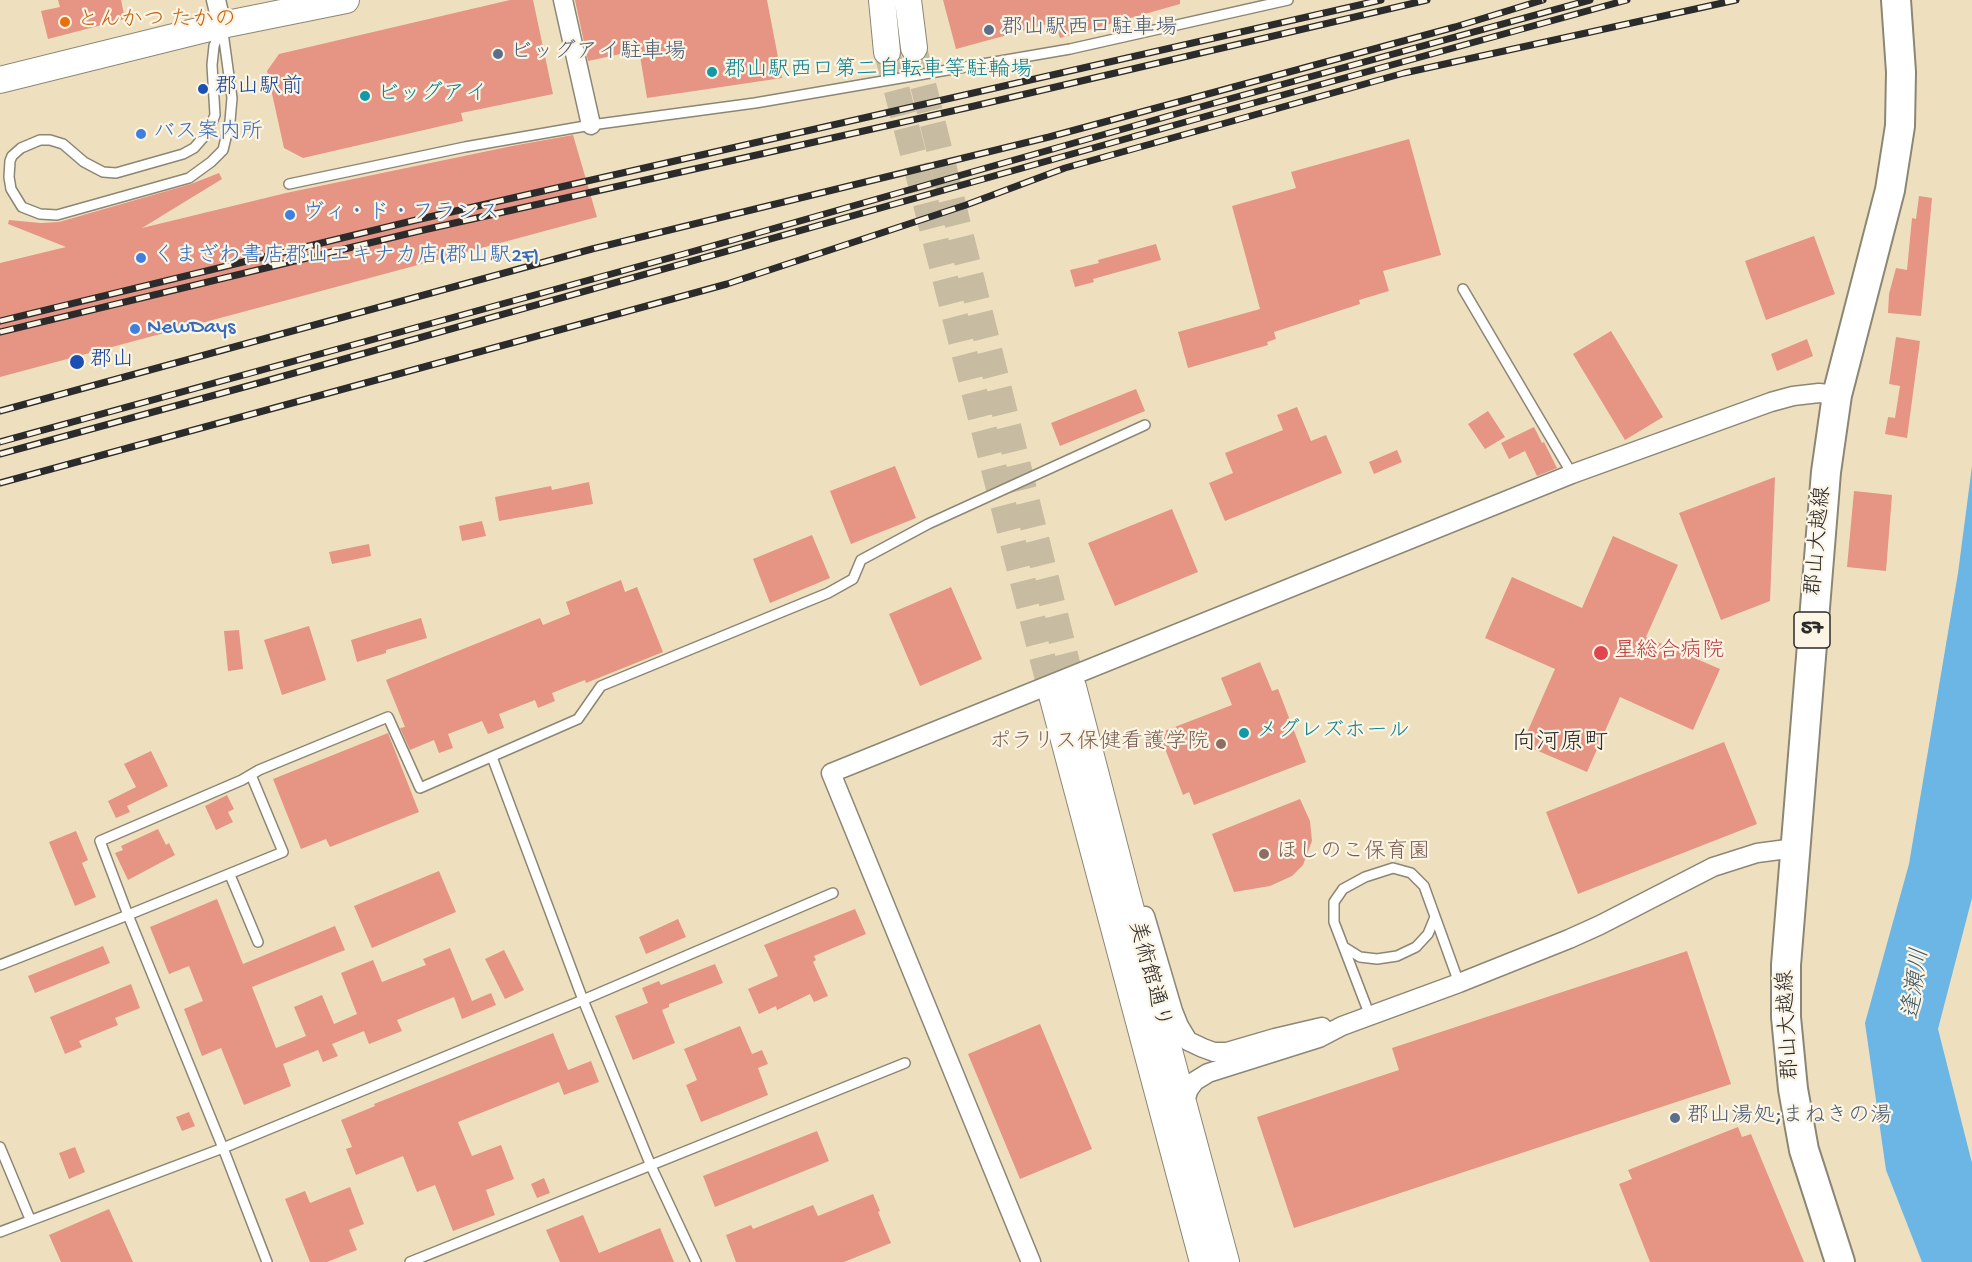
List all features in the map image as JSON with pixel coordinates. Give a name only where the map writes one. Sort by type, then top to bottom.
[{"type":"main road","name":"郡山大越線","points":[[1840,1262],[1804,1150],[1792,1089],[1786,1017],[1786,965],[1826,472],[1837,395],[1896,159],[1900,126],[1896,0]]},
{"type":"street","points":[[0,80],[219,12],[346,0]]},
{"type":"street","points":[[563,0],[591,125]]},
{"type":"street","points":[[882,0],[887,52]]},
{"type":"street","points":[[908,0],[914,48]]},
{"type":"street","points":[[1031,1262],[831,773],[1572,474],[1771,402],[1793,396],[1819,393],[1837,395]]},
{"type":"street","name":"美術館通り","points":[[1203,1262],[1063,691],[1126,891],[1226,1262]]},
{"type":"street","points":[[1183,1106],[1189,1089],[1201,1076],[1319,1038],[1341,1026],[1459,983],[1600,925],[1713,867],[1757,853],[1795,848]]},
{"type":"street","points":[[1126,891],[1140,905],[1145,916],[1173,1011],[1188,1041],[1209,1050],[1227,1052],[1317,1028],[1341,1026]]},
{"type":"lane","points":[[289,184],[465,147],[591,125],[754,103],[1070,49],[1288,0]]},
{"type":"lane","points":[[219,12],[232,98],[230,121],[223,150],[211,162],[199,172],[179,182],[57,214],[40,214],[22,207],[11,189],[10,161],[16,151],[40,140],[63,144],[84,162],[103,172],[116,173],[183,154],[194,148],[208,132],[215,115],[212,65],[219,12]]},
{"type":"lane","points":[[1463,289],[1572,474]]},
{"type":"lane","points":[[267,1262],[100,841],[388,717],[420,788],[578,719],[601,686],[828,593],[853,579],[861,560],[928,524],[1145,425]]},
{"type":"lane","points":[[492,757],[583,1000],[651,1166],[696,1262]]},
{"type":"lane","points":[[0,965],[283,852],[251,775]]},
{"type":"lane","points":[[1370,1016],[1334,922],[1334,902],[1343,889],[1365,877],[1393,868],[1411,873],[1424,886],[1459,983]]},
{"type":"lane","points":[[230,875],[258,942]]},
{"type":"lane","points":[[0,1232],[223,1148],[583,1000],[833,893]]},
{"type":"lane","points":[[1344,947],[1360,957],[1377,959],[1397,956],[1416,947],[1428,934],[1435,917]]},
{"type":"lane","points":[[410,1262],[905,1063]]},
{"type":"lane","points":[[0,1147],[30,1220]]},
{"type":"water","name":"逢瀬川","points":[[1972,466],[1972,898],[1938,1029],[1972,1163],[1972,1262],[1922,1262],[1886,1170],[1865,1023],[1909,864],[1958,573]]},
{"type":"building","points":[[58,0],[121,0],[125,19],[48,39],[41,11],[60,7]]},
{"type":"building","name":"ビッグアイ","points":[[510,0],[533,0],[553,94],[461,113],[463,121],[303,158],[284,148],[267,71],[279,54]]},
{"type":"building","points":[[575,0],[767,0],[782,78],[647,98],[639,50],[588,61]]},
{"type":"building","name":"郡山駅西口駐車場","points":[[943,0],[1180,0],[1180,4],[1060,38],[1055,22],[956,49]]},
{"type":"building","name":"郡山","points":[[573,135],[597,217],[0,377],[0,263],[66,247],[8,224],[9,220],[59,222],[191,184],[219,173],[222,179],[142,228],[286,193]]},
{"type":"building","points":[[1409,139],[1441,255],[1383,271],[1389,291],[1359,300],[1360,304],[1274,332],[1276,339],[1267,342],[1268,345],[1188,368],[1178,332],[1260,309],[1232,206],[1296,188],[1291,172]]},
{"type":"building","points":[[1919,196],[1932,198],[1921,316],[1888,313],[1889,294],[1896,268],[1907,270],[1912,218],[1916,219]]},
{"type":"building","points":[[1814,236],[1835,294],[1766,320],[1745,261]]},
{"type":"building","points":[[1156,244],[1161,260],[1093,279],[1094,282],[1075,287],[1070,270]]},
{"type":"building","points":[[1611,331],[1663,417],[1625,440],[1573,354]]},
{"type":"building","points":[[1896,337],[1920,341],[1907,438],[1885,434],[1888,417],[1895,418],[1900,386],[1889,384]]},
{"type":"building","points":[[1807,339],[1813,356],[1777,371],[1771,354]]},
{"type":"building","points":[[1136,389],[1145,411],[1060,446],[1051,423]]},
{"type":"building","points":[[1297,407],[1311,441],[1326,435],[1342,473],[1225,521],[1209,483],[1233,473],[1225,453],[1283,430],[1277,415]]},
{"type":"building","points":[[1488,411],[1505,437],[1485,449],[1468,424]]},
{"type":"building","points":[[1534,427],[1557,468],[1537,476],[1525,451],[1509,459],[1501,443]]},
{"type":"building","points":[[1397,450],[1402,462],[1374,474],[1369,462]]},
{"type":"building","points":[[895,466],[916,518],[851,544],[830,491]]},
{"type":"building","points":[[1775,477],[1770,601],[1721,620],[1679,513]]},
{"type":"building","points":[[589,482],[593,504],[499,521],[495,497],[551,486],[552,490]]},
{"type":"building","points":[[1854,491],[1892,495],[1886,571],[1847,567]]},
{"type":"building","points":[[1172,509],[1198,572],[1115,606],[1088,543]]},
{"type":"building","points":[[482,521],[486,536],[462,541],[459,526]]},
{"type":"building","points":[[812,535],[830,578],[770,603],[753,559]]},
{"type":"building","points":[[1613,536],[1678,565],[1646,637],[1720,669],[1693,730],[1620,697],[1587,772],[1522,744],[1555,669],[1485,638],[1512,577],[1582,608]]},
{"type":"building","points":[[369,544],[371,556],[332,564],[329,552]]},
{"type":"building","points":[[621,580],[625,592],[637,587],[663,652],[586,683],[585,680],[552,693],[555,701],[538,708],[535,700],[499,714],[504,728],[488,734],[482,721],[448,734],[453,748],[439,753],[434,740],[410,750],[400,728],[405,727],[386,680],[540,618],[543,625],[570,614],[566,602]]},
{"type":"building","points":[[951,587],[982,659],[920,686],[889,614]]},
{"type":"building","points":[[421,618],[427,638],[386,650],[386,653],[357,662],[351,640]]},
{"type":"building","points":[[309,626],[326,680],[282,695],[264,640]]},
{"type":"building","points":[[239,630],[243,669],[228,671],[224,631]]},
{"type":"building","points":[[1260,662],[1272,691],[1278,689],[1306,762],[1194,805],[1189,792],[1183,795],[1159,733],[1232,705],[1221,678]]},
{"type":"building","points":[[388,733],[419,812],[330,847],[326,839],[301,849],[273,779]]},
{"type":"building","points":[[1724,742],[1757,824],[1578,894],[1546,812]]},
{"type":"building","points":[[151,751],[168,786],[127,806],[130,812],[116,818],[108,801],[136,787],[124,764]]},
{"type":"building","points":[[227,795],[234,809],[228,812],[233,822],[216,830],[205,806]]},
{"type":"building","name":"ほしのこ保育園","points":[[1300,799],[1310,821],[1312,841],[1303,865],[1292,876],[1270,886],[1234,892],[1212,834]]},
{"type":"building","points":[[158,829],[166,845],[169,843],[175,855],[128,880],[115,853],[123,850],[121,846]]},
{"type":"building","points":[[76,831],[88,860],[82,863],[96,897],[75,906],[49,842]]},
{"type":"building","points":[[439,871],[456,912],[372,948],[354,906]]},
{"type":"building","points":[[217,899],[243,964],[335,926],[345,950],[252,987],[276,1048],[306,1036],[294,1007],[322,995],[334,1024],[357,1014],[341,973],[373,960],[382,982],[426,965],[423,959],[450,948],[472,1001],[491,993],[496,1005],[462,1019],[454,997],[397,1020],[402,1031],[369,1044],[364,1031],[332,1044],[338,1056],[323,1062],[318,1050],[283,1064],[291,1086],[244,1105],[221,1048],[202,1056],[184,1009],[203,1001],[189,966],[169,974],[150,927]]},
{"type":"building","points":[[855,909],[866,934],[814,956],[816,960],[813,962],[828,996],[814,1002],[810,994],[777,1010],[776,1006],[759,1014],[748,989],[778,976],[764,945]]},
{"type":"building","points":[[678,919],[686,937],[646,954],[639,937]]},
{"type":"building","points":[[103,946],[110,963],[35,993],[28,976]]},
{"type":"building","points":[[504,950],[524,990],[505,999],[485,959]]},
{"type":"building","points":[[1687,951],[1731,1084],[1294,1228],[1257,1117],[1399,1070],[1392,1048]]},
{"type":"building","points":[[715,964],[723,983],[669,1004],[669,1007],[662,1010],[675,1043],[633,1060],[615,1016],[648,1003],[642,988],[659,981],[661,985]]},
{"type":"building","points":[[131,984],[140,1008],[115,1018],[118,1025],[79,1041],[82,1047],[65,1054],[50,1017]]},
{"type":"building","points":[[1040,1024],[1092,1149],[1020,1179],[968,1054]]},
{"type":"building","points":[[740,1026],[752,1054],[762,1050],[768,1064],[758,1068],[768,1095],[701,1122],[686,1085],[697,1080],[684,1049]]},
{"type":"building","points":[[553,1033],[568,1070],[591,1061],[599,1082],[564,1095],[559,1082],[458,1122],[472,1156],[501,1145],[514,1179],[486,1190],[495,1215],[453,1231],[435,1185],[417,1192],[403,1156],[356,1175],[346,1149],[352,1147],[341,1120],[375,1106],[374,1104]]},
{"type":"building","points":[[189,1112],[195,1126],[182,1131],[176,1117]]},
{"type":"building","points":[[1738,1127],[1742,1137],[1751,1134],[1804,1262],[1650,1262],[1619,1184],[1632,1179],[1628,1170]]},
{"type":"building","points":[[817,1131],[829,1161],[715,1207],[703,1176]]},
{"type":"building","points":[[75,1147],[85,1172],[69,1179],[59,1153]]},
{"type":"building","points":[[544,1178],[550,1193],[537,1198],[531,1184]]},
{"type":"building","points":[[350,1187],[364,1224],[349,1230],[357,1250],[327,1262],[310,1262],[285,1199],[305,1191],[310,1203]]},
{"type":"building","points":[[873,1194],[891,1243],[844,1262],[736,1262],[726,1235],[751,1225],[753,1229],[813,1205],[818,1216]]},
{"type":"building","points":[[109,1209],[133,1262],[61,1262],[49,1235]]},
{"type":"building","points":[[583,1215],[599,1253],[660,1228],[674,1262],[560,1262],[546,1230]]},
{"type":"tunnel","points":[[914,48],[1073,687]]},
{"type":"tunnel","points":[[887,52],[1052,695]]},
{"type":"railway","points":[[0,321],[416,220],[1381,0]]},
{"type":"railway","points":[[0,332],[419,231],[970,107],[1427,0]]},
{"type":"railway","points":[[0,411],[592,249],[1049,137],[1455,27],[1543,0]]},
{"type":"railway","points":[[0,442],[684,254],[1211,104],[1590,0]]},
{"type":"railway","points":[[0,454],[1627,0]]},
{"type":"railway","points":[[0,483],[727,284],[966,205],[1065,168],[1404,73],[1736,0]]},
{"type":"place","name":"とんかつ たかの","points":[[65,22]]},
{"type":"place","name":"郡山駅西口駐車場","points":[[989,30]]},
{"type":"place","name":"ビッグアイ駐車場","points":[[498,54]]},
{"type":"place","name":"郡山駅西口第二自転車等駐輪場","points":[[712,72]]},
{"type":"place","name":"郡山駅前","points":[[203,89]]},
{"type":"place","name":"ビッグアイ","points":[[365,96]]},
{"type":"place","name":"バス案内所","points":[[141,134]]},
{"type":"place","name":"ヴィ・ド・フランス","points":[[290,215]]},
{"type":"place","name":"くまざわ書店郡山エキナカ店(郡山駅2F)","points":[[141,258]]},
{"type":"place","name":"NewDays","points":[[135,329]]},
{"type":"place","name":"郡山","points":[[77,362]]},
{"type":"place","name":"星総合病院","points":[[1601,653]]},
{"type":"place","name":"メグレズホール","points":[[1244,733]]},
{"type":"place","name":"ポラリス保健看護学院","points":[[1221,744]]},
{"type":"place","name":"ほしのこ保育園","points":[[1264,854]]},
{"type":"place","name":"郡山湯処;まねきの湯","points":[[1675,1118]]},
{"type":"district","name":"向河原町","points":[[1560,744]]}]
